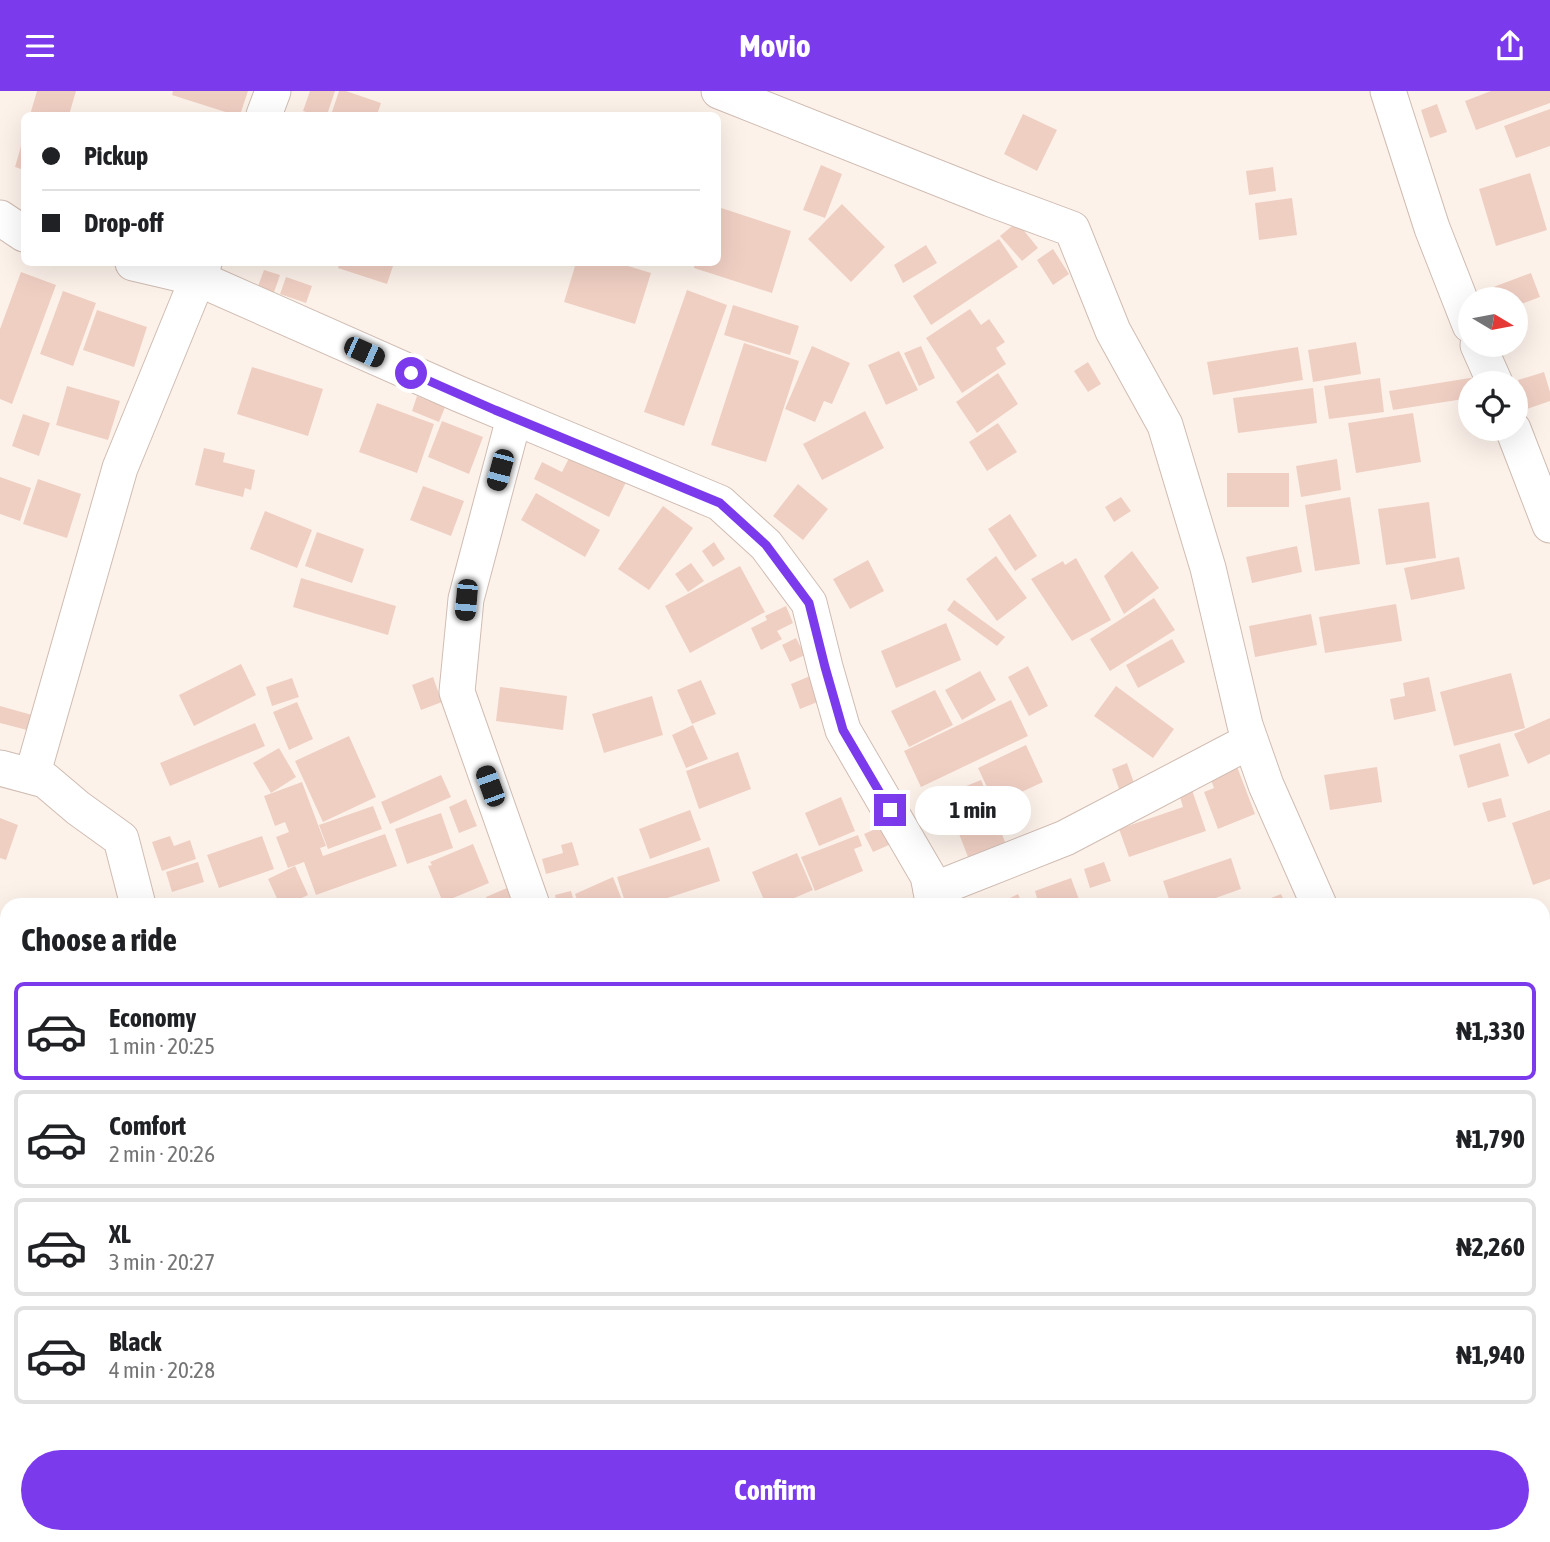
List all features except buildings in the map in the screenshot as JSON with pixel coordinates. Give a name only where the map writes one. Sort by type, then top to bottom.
[{"type":"street","points":[[265,112],[273,91]]},
{"type":"street","points":[[719,91],[1072,229],[1113,331],[1165,425],[1208,568],[1250,741],[1266,785],[1317,898]]},
{"type":"street","points":[[1388,91],[1432,228],[1458,294]]},
{"type":"street","points":[[0,218],[21,231]]},
{"type":"street","points":[[162,266],[201,270],[514,418],[720,503],[766,545],[809,603],[843,730],[928,876],[933,898],[1065,838],[1250,741]]},
{"type":"street","points":[[136,898],[121,839],[45,780],[16,772],[120,468],[201,270]]},
{"type":"street","points":[[514,418],[466,600],[457,692],[530,898]]},
{"type":"street","points":[[1518,441],[1550,525]]},
{"type":"route","points":[[411,373],[720,503],[766,545],[809,603],[843,730],[890,810]]}]
